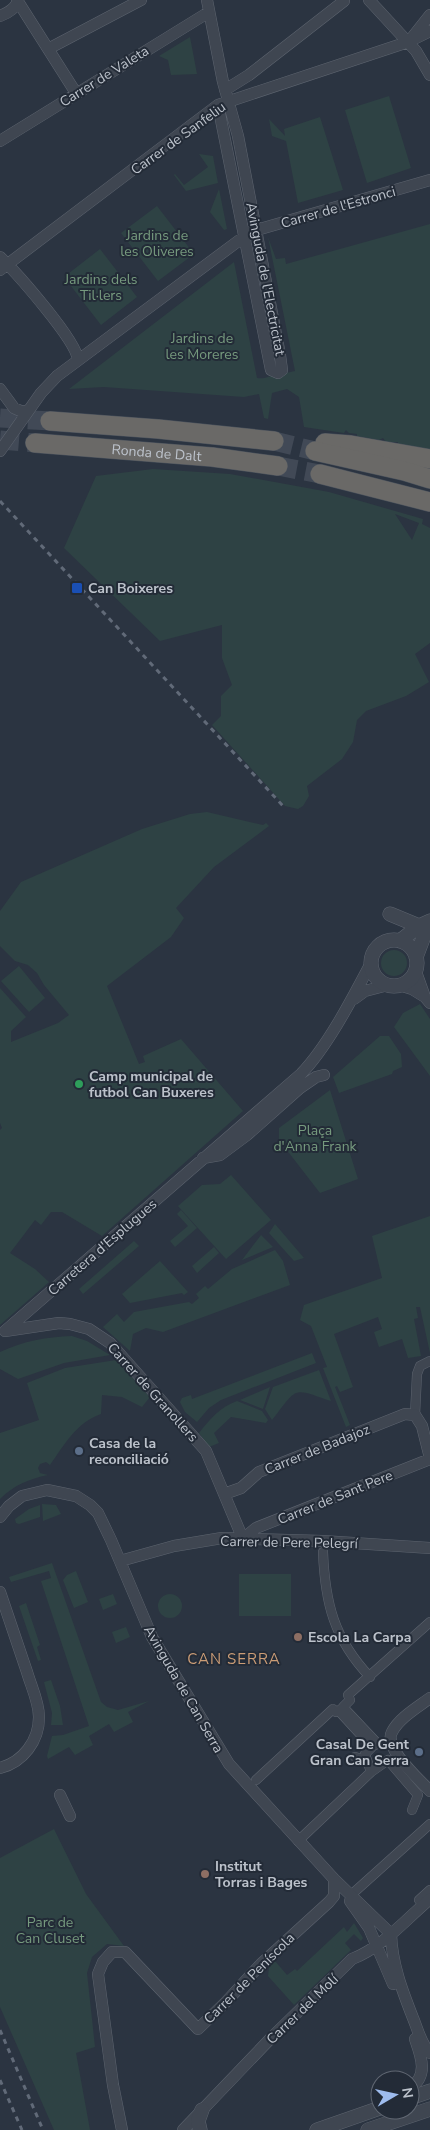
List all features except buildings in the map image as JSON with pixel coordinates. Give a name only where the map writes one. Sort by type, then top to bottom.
[{"type":"highway","name":"Ronda de Dalt","points":[[50,421],[270,440]]},
{"type":"highway","name":"Ronda de Dalt","points":[[35,442],[193,455],[278,466]]},
{"type":"highway","points":[[430,459],[351,445],[315,446],[430,479]]},
{"type":"highway","points":[[320,474],[430,502]]},
{"type":"highway","points":[[361,483],[430,515]]},
{"type":"street","points":[[18,0],[76,93]]},
{"type":"street","points":[[0,16],[16,6],[18,0]]},
{"type":"street","points":[[48,49],[141,0]]},
{"type":"street","name":"Avinguda de l'Electricitat","points":[[207,0],[244,236],[271,370],[278,373],[282,370],[282,366],[238,136],[224,99]]},
{"type":"street","points":[[369,0],[416,51],[430,75]]},
{"type":"street","points":[[224,99],[249,75],[344,1]]},
{"type":"street","name":"Carrer de Valeta","points":[[0,141],[209,12]]},
{"type":"street","points":[[408,42],[430,15]]},
{"type":"street","name":"Carrer de Sanfeliu","points":[[3,264],[224,99],[408,42],[430,31]]},
{"type":"street","name":"Carrer de l'Estronci","points":[[0,451],[28,410],[50,383],[244,236],[430,180]]},
{"type":"street","points":[[3,264],[71,343],[77,352],[78,360]]},
{"type":"street","points":[[0,389],[17,410],[23,412],[28,410]]},
{"type":"street","points":[[390,914],[425,924]]},
{"type":"street","points":[[400,941],[425,924]]},
{"type":"street","points":[[393,985],[410,979],[424,936],[425,924]]},
{"type":"street","points":[[388,941],[400,941],[410,947],[428,1000],[376,977],[371,963],[378,947],[388,941]]},
{"type":"street","name":"Carretera d'Esplugues","points":[[3,1333],[203,1158],[220,1155],[247,1135],[311,1075],[371,963]]},
{"type":"street","name":"Carretera d'Esplugues","points":[[351,1001],[366,991],[393,985]]},
{"type":"street","name":"Carrer de Granollers","points":[[3,1333],[59,1323],[83,1326],[110,1343],[206,1450],[243,1539]]},
{"type":"street","points":[[430,1361],[420,1366],[417,1374],[415,1415],[422,1426],[430,1458]]},
{"type":"street","name":"Carrer de Badajoz","points":[[224,1494],[241,1488],[260,1472],[406,1414],[415,1415]]},
{"type":"street","name":"Carrer de Sant Pere","points":[[243,1539],[256,1528],[430,1458]]},
{"type":"street","name":"Avinguda de Can Serra","points":[[0,1517],[14,1502],[30,1493],[56,1490],[76,1496],[98,1513],[152,1637],[204,1726],[236,1773],[334,1879],[391,1934]]},
{"type":"street","name":"Carrer de Pere Pelegrí","points":[[120,1561],[174,1546],[222,1538],[323,1540],[430,1548]]},
{"type":"street","points":[[324,1552],[324,1576],[332,1618],[346,1648],[370,1677]]},
{"type":"street","points":[[0,1592],[32,1688],[39,1719],[32,1745],[23,1755],[9,1765],[0,1768]]},
{"type":"street","points":[[430,1622],[348,1695],[350,1700],[343,1707],[396,1753],[430,1791]]},
{"type":"street","points":[[256,1780],[333,1709],[336,1712],[341,1709],[374,1745],[384,1743],[398,1724],[430,1698]]},
{"type":"street","points":[[338,1711],[372,1747],[364,1754],[372,1772]]},
{"type":"street","points":[[355,1756],[367,1759]]},
{"type":"street","points":[[298,1841],[372,1772],[388,1760],[418,1794],[412,1810]]},
{"type":"street","points":[[60,1795],[70,1816]]},
{"type":"street","points":[[351,1895],[430,1824]]},
{"type":"street","name":"Avinguda de Can Serra","points":[[334,1879],[369,1928],[377,1946],[420,2055],[422,2068],[420,2079]]},
{"type":"street","name":"Carrer de Peníscola","points":[[122,2130],[101,2004],[98,1974],[102,1962],[112,1952],[125,1952],[198,2029],[261,1964],[329,1902],[334,1896],[334,1879]]},
{"type":"street","name":"Carrer del Molí","points":[[183,2130],[271,2038],[352,1959],[369,1952],[391,1934],[425,1900],[430,1890]]},
{"type":"street","points":[[369,1928],[391,1934],[392,1952],[399,1981],[423,2044],[430,2053]]},
{"type":"street","points":[[368,2130],[430,2109]]},
{"type":"street","points":[[200,2130],[198,2120],[202,2110]]},
{"type":"street","points":[[317,2130],[370,2111]]},
{"type":"green space","points":[[190,37],[197,74],[171,75],[168,60],[159,56]]},
{"type":"green space","points":[[389,96],[411,168],[367,183],[345,110]]},
{"type":"green space","points":[[320,117],[343,190],[298,203],[286,141],[272,136],[269,119],[285,136],[284,129]]},
{"type":"green space","points":[[199,154],[213,156],[218,183],[186,191],[174,175],[184,185],[208,167]]},
{"type":"green space","points":[[219,189],[227,229],[224,230],[210,212]]},
{"type":"green space","name":"Jardins de les Oliveres","points":[[157,206],[194,254],[158,281],[121,233]]},
{"type":"green space","name":"Jardins de les Moreres","points":[[430,224],[430,453],[398,447],[398,442],[386,442],[383,438],[379,440],[357,436],[357,434],[349,433],[346,430],[344,433],[304,427],[299,397],[287,389],[272,393],[268,419],[264,418],[259,394],[244,397],[104,387],[69,389],[234,262],[257,378],[276,375],[283,376],[286,373],[295,371],[268,237],[276,259],[285,258],[286,264]]},
{"type":"green space","name":"Jardins dels Til·lers","points":[[100,249],[137,297],[101,325],[64,277]]},
{"type":"green space","points":[[153,469],[230,474],[329,492],[423,519],[422,524],[430,528],[430,643],[415,654],[429,682],[406,696],[366,711],[357,720],[353,742],[342,759],[307,786],[309,796],[303,806],[298,809],[285,806],[212,725],[221,716],[221,696],[232,685],[222,658],[222,625],[160,641],[64,548],[96,476]],"holes":[[[395,514],[419,523],[412,540]]]},
{"type":"green space","points":[[207,812],[263,825],[266,823],[269,826],[214,867],[176,908],[184,918],[171,937],[107,986],[139,1064],[145,1062],[143,1056],[181,1039],[243,1111],[102,1236],[62,1212],[51,1212],[41,1225],[35,1220],[10,1253],[35,1269],[49,1282],[0,1325],[0,1130],[2,1128],[0,1123],[0,988],[26,1017],[11,1031],[11,1042],[58,1023],[69,1015],[44,985],[37,973],[28,965],[15,961],[0,946],[0,911],[21,882],[142,829],[190,814]]},
{"type":"green space","points":[[394,950],[403,954],[407,963],[403,972],[394,976],[385,972],[381,963],[385,954]]},
{"type":"green space","points":[[19,966],[45,998],[29,1012],[1,981]]},
{"type":"green space","points":[[420,1004],[430,1019],[430,1076],[394,1027],[403,1013]]},
{"type":"green space","points":[[380,1036],[389,1036],[401,1054],[402,1067],[393,1071],[392,1074],[339,1093],[333,1077]]},
{"type":"green space","name":"Plaça d'Anna Frank","points":[[330,1090],[358,1179],[320,1193],[279,1140],[279,1128]]},
{"type":"green space","points":[[231,1175],[271,1220],[226,1259],[178,1206],[202,1185],[220,1184]]},
{"type":"green space","points":[[181,1210],[197,1228],[175,1247],[170,1241],[188,1226],[177,1214]]},
{"type":"green space","points":[[430,1216],[430,1353],[420,1307],[416,1307],[418,1318],[414,1319],[421,1356],[408,1358],[402,1339],[379,1347],[374,1332],[382,1329],[378,1317],[334,1334],[353,1387],[340,1392],[337,1386],[335,1387],[350,1425],[346,1427],[323,1368],[327,1367],[311,1326],[300,1320],[304,1305],[382,1278],[372,1236]]},
{"type":"green space","points":[[275,1224],[304,1258],[294,1261],[269,1233]]},
{"type":"green space","points":[[261,1235],[273,1247],[242,1260]]},
{"type":"green space","points":[[134,1241],[139,1246],[83,1294],[79,1289]]},
{"type":"green space","points":[[214,1247],[219,1253],[197,1273],[192,1266]]},
{"type":"green space","points":[[275,1250],[283,1261],[290,1285],[163,1332],[146,1328],[133,1334],[130,1351],[103,1327],[117,1314],[124,1322],[134,1312],[189,1302],[192,1304],[199,1298],[196,1294],[205,1286],[208,1289],[232,1269]]},
{"type":"green space","points":[[160,1261],[188,1292],[184,1295],[182,1293],[130,1303],[122,1294]]},
{"type":"green space","points":[[72,1336],[87,1341],[110,1355],[64,1363],[18,1379],[0,1369],[0,1352],[35,1340]]},
{"type":"green space","points":[[312,1353],[316,1363],[221,1400],[209,1408],[197,1422],[185,1412],[180,1402],[182,1398],[191,1395],[192,1399]]},
{"type":"green space","points":[[116,1360],[150,1397],[142,1407],[122,1397],[102,1395],[101,1414],[78,1428],[50,1465],[46,1462],[40,1464],[38,1468],[40,1473],[48,1475],[22,1483],[0,1499],[0,1433],[39,1420],[27,1383],[65,1368]]},
{"type":"green space","points":[[319,1370],[331,1401],[309,1393],[296,1393],[272,1420],[265,1409],[273,1387]]},
{"type":"green space","points":[[270,1387],[263,1409],[240,1400]]},
{"type":"green space","points":[[237,1401],[262,1411],[268,1420],[266,1423],[231,1417],[214,1433],[219,1443],[209,1447],[199,1433],[216,1414]]},
{"type":"green space","points":[[42,1504],[56,1505],[61,1514],[43,1521]]},
{"type":"green space","points":[[40,1505],[40,1517],[19,1524],[16,1523],[15,1519],[29,1509]]},
{"type":"green space","points":[[52,1563],[101,1702],[107,1707],[118,1710],[149,1701],[128,1712],[133,1722],[114,1732],[109,1724],[89,1736],[93,1745],[75,1755],[69,1747],[48,1759],[52,1736],[63,1735],[89,1726],[41,1581],[51,1578],[49,1571],[11,1582],[9,1577]]},
{"type":"green space","points":[[76,1571],[88,1602],[74,1608],[63,1580],[67,1575]]},
{"type":"green space","points":[[239,1574],[291,1574],[291,1616],[239,1616]]},
{"type":"green space","points":[[113,1594],[117,1604],[103,1610],[99,1599]]},
{"type":"green space","points":[[170,1594],[175,1595],[181,1601],[181,1611],[175,1617],[170,1618],[165,1617],[159,1611],[158,1606],[159,1601],[165,1595]]},
{"type":"green space","points":[[26,1603],[40,1645],[37,1647],[41,1660],[38,1661],[19,1606]]},
{"type":"green space","points":[[126,1627],[130,1637],[116,1643],[112,1632]]},
{"type":"green space","points":[[51,1680],[60,1706],[63,1725],[51,1725],[52,1713],[44,1682]]},
{"type":"green space","name":"Parc de Can Cluset","points":[[54,1829],[86,1894],[124,1946],[107,1944],[92,1957],[87,1973],[95,2047],[76,2053],[90,2130],[54,2130],[0,2007],[0,1858]]},
{"type":"green space","points":[[354,1923],[363,1938],[361,1941],[354,1934],[345,1943],[351,1950],[294,2005],[268,1976],[269,1968],[275,1961],[287,1975],[295,1969],[297,1971],[344,1927],[347,1932]]},
{"type":"tunnel","points":[[0,418],[50,421]]},
{"type":"tunnel","points":[[0,440],[35,443]]},
{"type":"tunnel","points":[[274,441],[315,451]]},
{"type":"tunnel","points":[[278,466],[320,474]]},
{"type":"railway","points":[[0,501],[284,807]]},
{"type":"railway","points":[[0,2030],[43,2130]]},
{"type":"railway","points":[[0,2080],[22,2130]]},
{"type":"place","name":"Can Boixeres","points":[[77,588]]},
{"type":"place","name":"Camp municipal de futbol Can Buxeres","points":[[79,1084]]},
{"type":"place","name":"Casa de la reconciliació","points":[[79,1451]]},
{"type":"place","name":"Escola La Carpa","points":[[298,1637]]},
{"type":"place","name":"Casal De Gent Gran Can Serra","points":[[419,1752]]},
{"type":"place","name":"Institut Torras i Bages","points":[[205,1874]]},
{"type":"district","name":"CAN SERRA","points":[[234,1659]]}]
